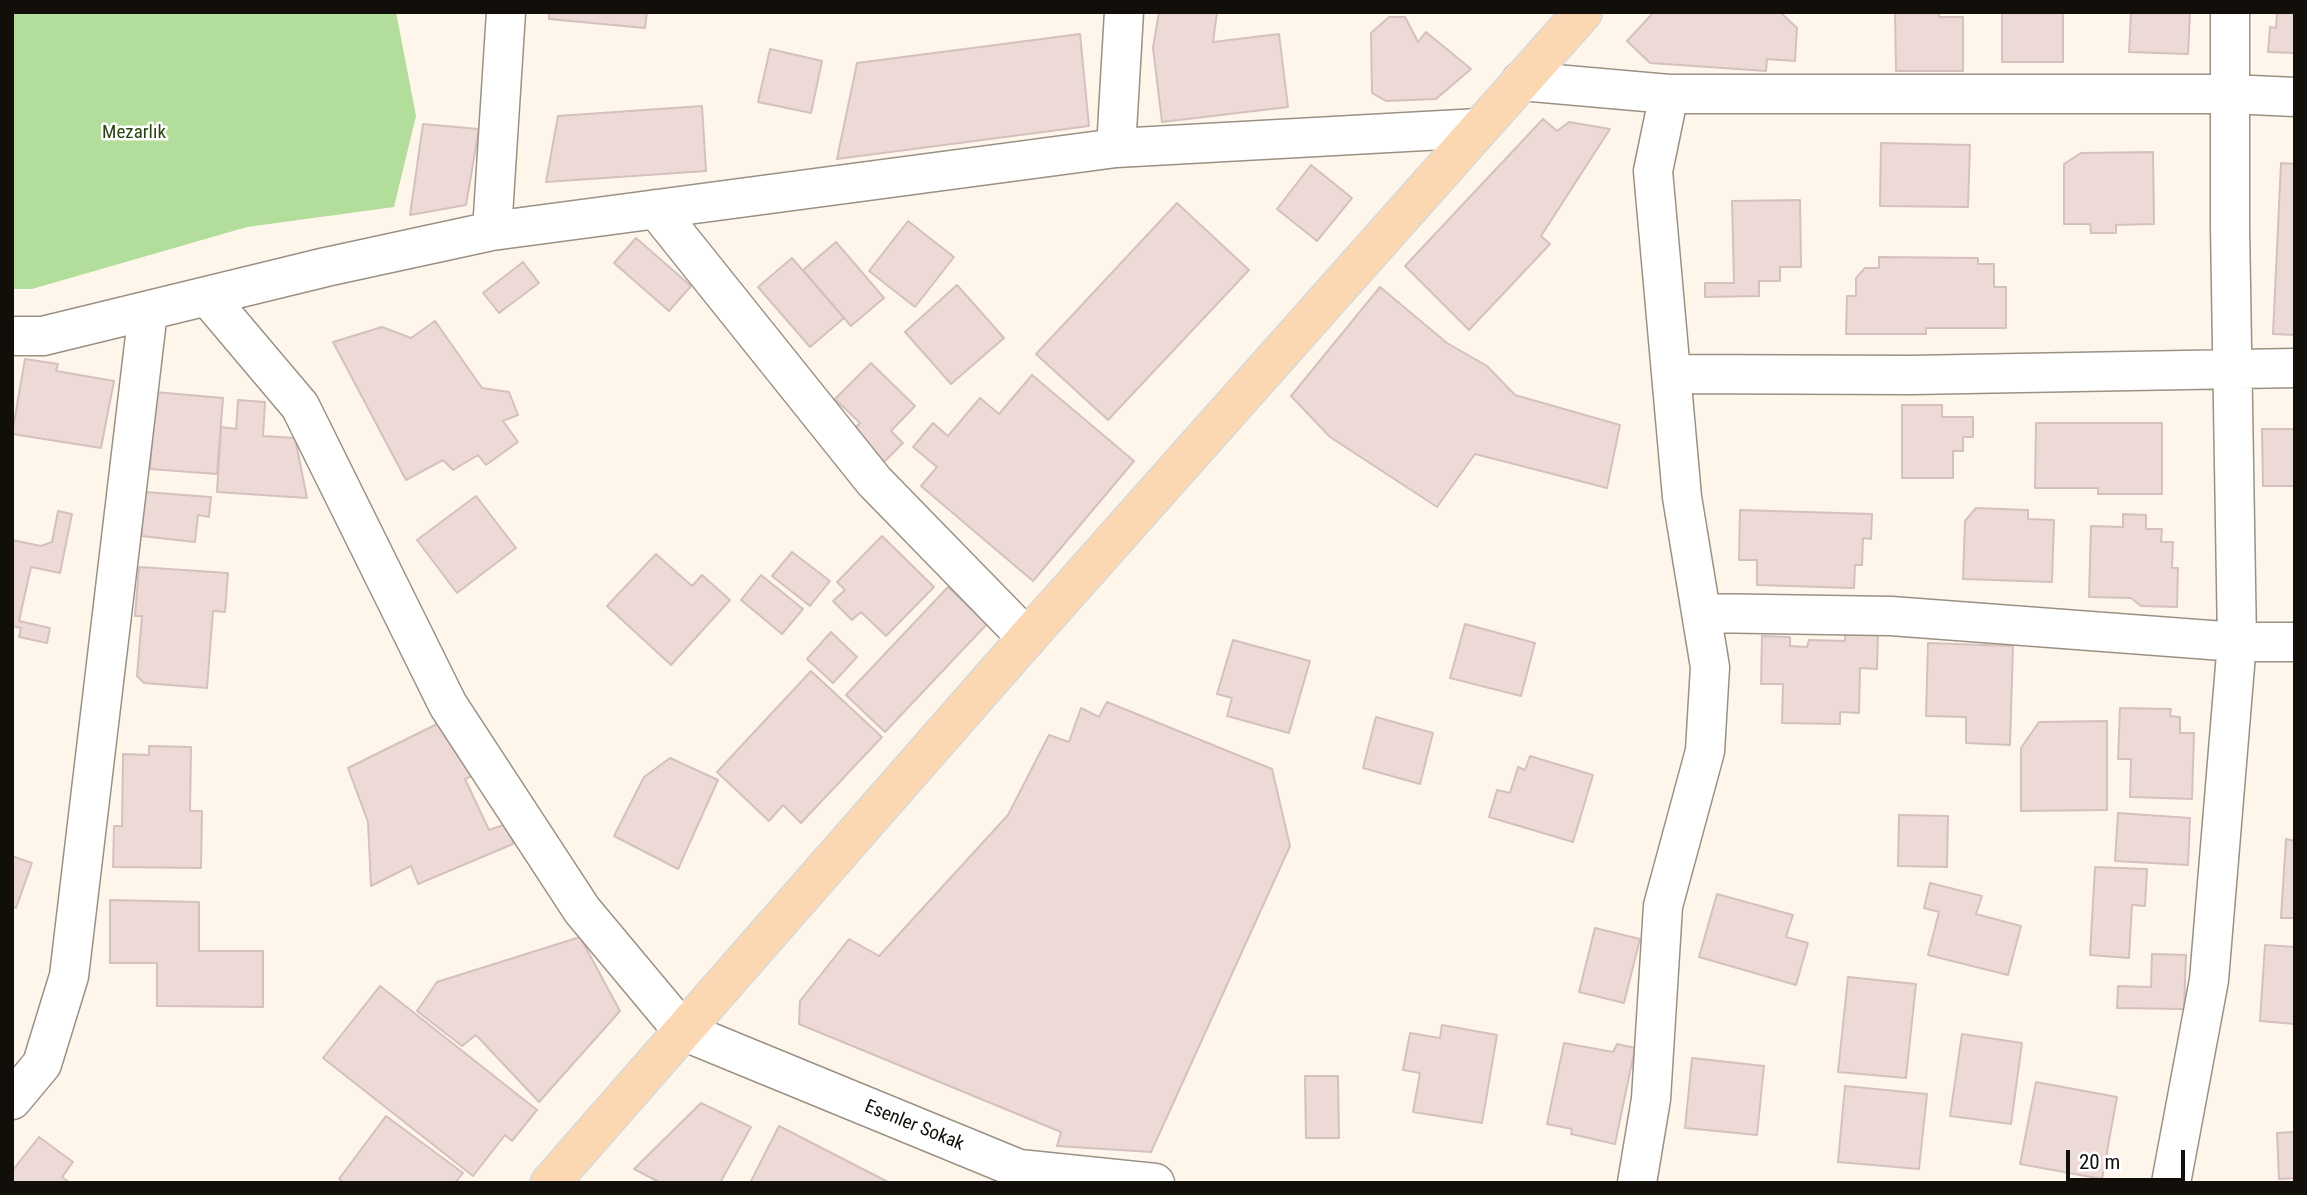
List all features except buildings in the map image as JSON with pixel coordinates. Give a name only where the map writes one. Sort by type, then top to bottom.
[{"type":"main road","points":[[550,1183],[1027,638],[1583,12]]},
{"type":"street","points":[[492,231],[506,12]]},
{"type":"street","points":[[1115,148],[1124,12]]},
{"type":"street","points":[[2171,1183],[2209,980],[2237,642],[2230,12]]},
{"type":"street","points":[[1521,81],[1669,94],[2230,94],[2295,97]]},
{"type":"street","points":[[1637,1183],[1651,1099],[1663,906],[1705,751],[1710,667],[1682,498],[1653,171],[1669,94]]},
{"type":"street","points":[[12,336],[43,336],[492,231],[1115,148],[1479,128]]},
{"type":"street","points":[[656,209],[874,481],[1027,638]]},
{"type":"street","points":[[206,296],[300,406],[442,692],[463,728],[582,910],[683,1031]]},
{"type":"street","points":[[12,1100],[42,1064],[69,976],[148,310]]},
{"type":"street","points":[[1671,374],[1911,375],[2295,368]]},
{"type":"street","points":[[1701,613],[1891,616],[2237,642],[2295,642]]},
{"type":"street","name":"Esenler Sokak","points":[[683,1031],[1019,1169],[1155,1183]]},
{"type":"green space","name":"Mezarlık","points":[[12,12],[396,12],[416,116],[394,207],[247,227],[32,289],[12,289]]}]
